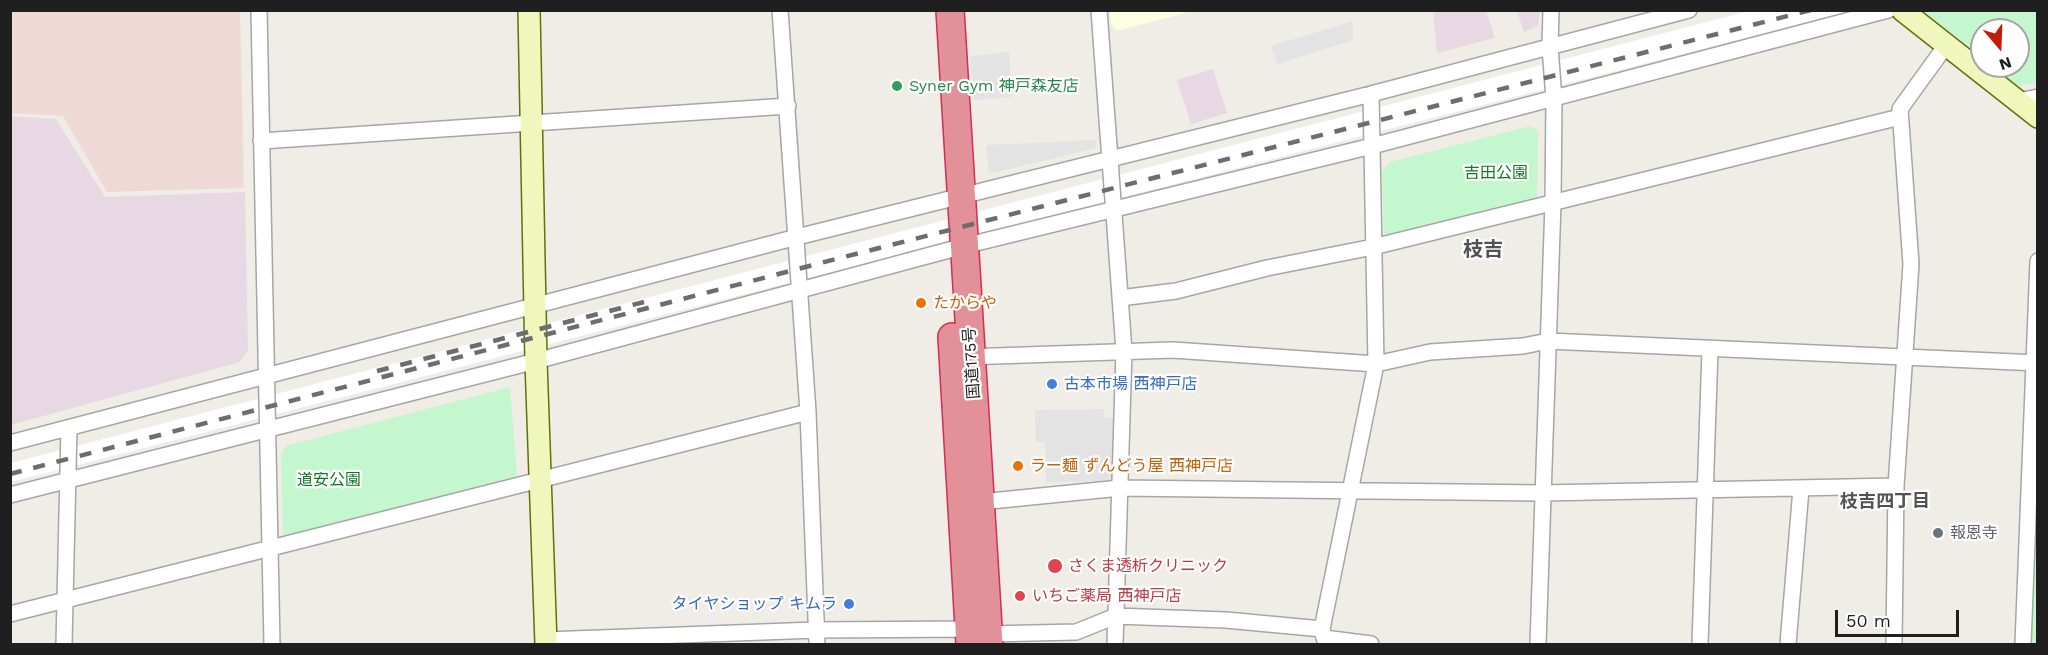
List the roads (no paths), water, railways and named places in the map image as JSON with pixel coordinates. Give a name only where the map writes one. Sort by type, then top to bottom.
[{"type":"highway","name":"国道175号","points":[[932,10],[952,197],[979,638]]},
{"type":"highway","name":"国道175号","points":[[950,10],[952,197]]},
{"type":"highway","name":"国道175号","points":[[962,358],[981,502],[979,638]]},
{"type":"street","points":[[259,10],[272,645]]},
{"type":"street","points":[[530,10],[536,362],[546,642],[817,637],[979,638],[1076,632],[1116,616],[1226,620],[1371,645]]},
{"type":"street","points":[[780,10],[808,412],[817,637]]},
{"type":"street","points":[[1099,10],[1108,160],[1124,351],[1114,645]]},
{"type":"street","points":[[1538,645],[1553,203],[1554,99],[1550,47],[1551,10]]},
{"type":"street","points":[[10,442],[952,197],[1371,94],[1689,10]]},
{"type":"street","points":[[10,495],[536,362],[955,248],[1112,212],[1372,146],[1888,10]]},
{"type":"street","points":[[1902,10],[1947,44],[2028,99],[2037,117]]},
{"type":"street","points":[[1894,645],[1896,486],[1911,264],[1900,109],[1947,44]]},
{"type":"street","points":[[1323,637],[1349,492],[1376,364],[1371,94]]},
{"type":"street","points":[[261,141],[532,125],[788,106]]},
{"type":"street","points":[[1119,298],[1176,291],[1267,268],[1373,247],[1900,117]]},
{"type":"street","points":[[2023,645],[2033,483],[2037,261]]},
{"type":"street","points":[[962,358],[1173,350],[1376,364],[1430,352],[1523,346],[1548,341],[1904,359],[2035,363]]},
{"type":"street","points":[[1700,645],[1710,350]]},
{"type":"street","points":[[10,614],[808,412]]},
{"type":"street","points":[[64,645],[70,480],[69,428]]},
{"type":"street","points":[[981,502],[1120,488],[1542,493],[1896,486]]},
{"type":"street","points":[[1788,645],[1801,489]]},
{"type":"railway","points":[[10,474],[840,258],[1811,10]]},
{"type":"railway","points":[[377,371],[644,302]]},
{"type":"place","name":"Syner Gym 神戸森友店","points":[[897,86]]},
{"type":"place","name":"たからや","points":[[921,303]]},
{"type":"place","name":"古本市場 西神戸店","points":[[1052,384]]},
{"type":"place","name":"ラー麺 ずんどう屋 西神戸店","points":[[1018,466]]},
{"type":"place","name":"報恩寺","points":[[1938,533]]},
{"type":"place","name":"さくま透析クリニック","points":[[1055,566]]},
{"type":"place","name":"いちご薬局 西神戸店","points":[[1020,596]]},
{"type":"place","name":"タイヤショップ キムラ","points":[[849,604]]},
{"type":"district","name":"枝吉","points":[[1483,250]]},
{"type":"district","name":"枝吉四丁目","points":[[1885,502]]},
{"type":"park label","name":"吉田公園","points":[[1496,173]]},
{"type":"park label","name":"道安公園","points":[[329,480]]}]
